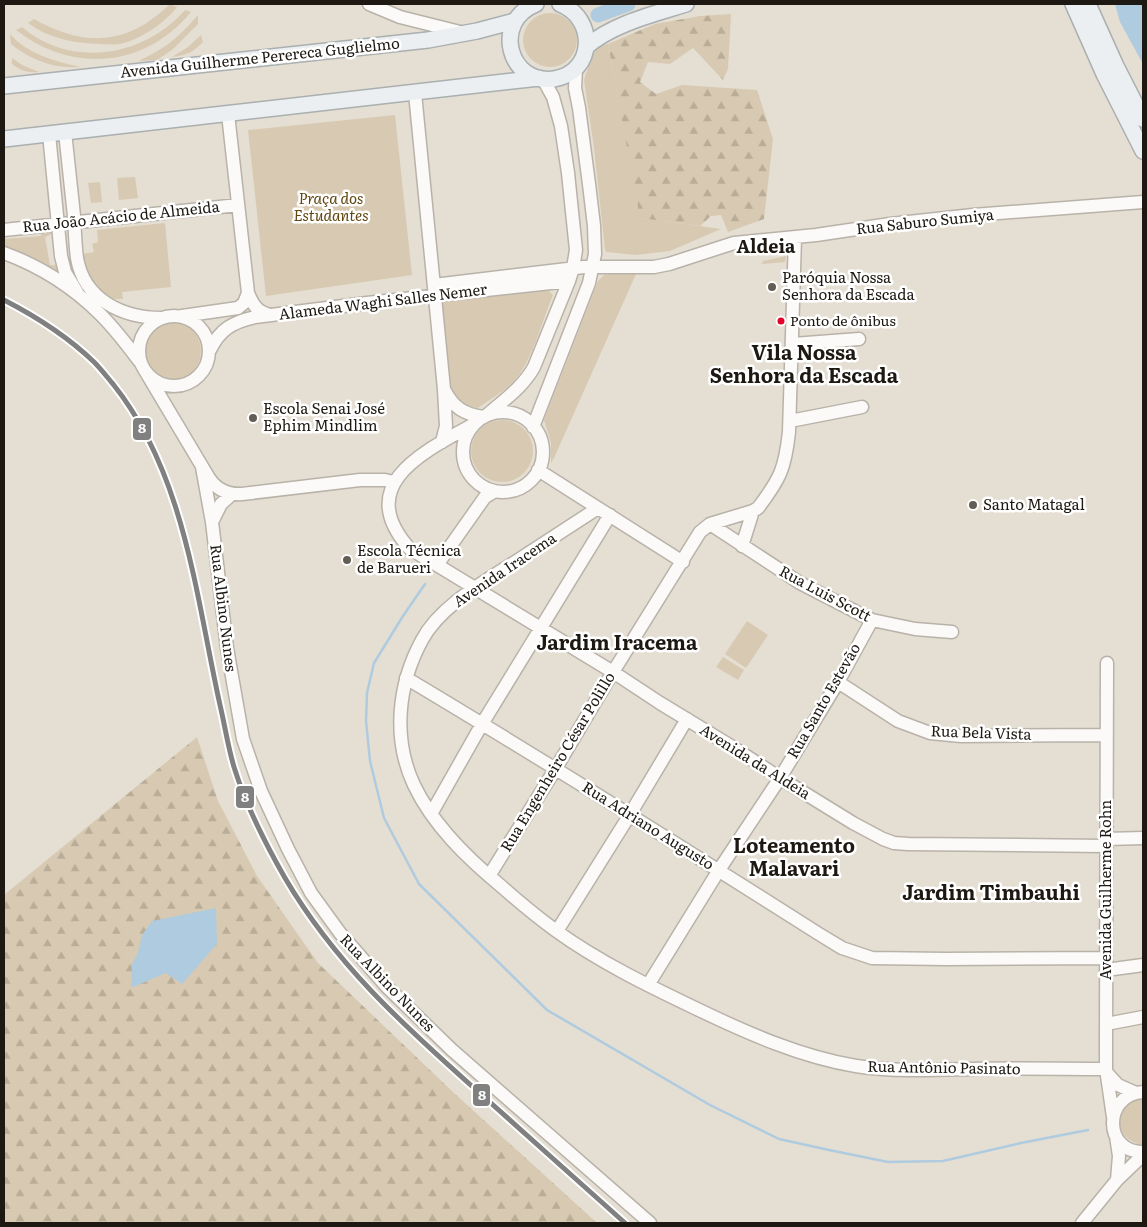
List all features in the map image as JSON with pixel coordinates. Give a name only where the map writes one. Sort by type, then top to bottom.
[{"type":"main road","points":[[4,139],[541,78],[553,79],[563,76],[576,68],[582,60],[586,47],[587,34],[582,22],[575,12],[560,4]]},
{"type":"main road","points":[[586,47],[605,33],[653,14],[686,4]]},
{"type":"main road","points":[[1073,4],[1104,74],[1143,151]]},
{"type":"main road","points":[[1088,4],[1143,119]]},
{"type":"main road","points":[[531,5],[515,21],[510,39],[513,58],[522,69],[541,78]]},
{"type":"main road","name":"Avenida Guilherme Perereca Guglielmo","points":[[4,86],[428,40],[466,34],[515,21]]},
{"type":"street","points":[[369,4],[400,17],[466,34]]},
{"type":"street","points":[[533,427],[589,283],[593,267],[594,226],[575,88],[576,68]]},
{"type":"street","points":[[162,318],[149,326],[142,336],[139,347],[142,366],[202,467],[217,488],[232,494],[360,480],[394,482],[403,469],[412,462],[482,419],[518,389],[531,373],[569,281],[575,257],[574,234],[561,126],[553,97],[541,78]]},
{"type":"street","points":[[415,93],[444,389],[446,426],[442,442]]},
{"type":"street","points":[[228,114],[248,293],[252,303],[258,310],[264,314],[272,315]]},
{"type":"street","points":[[65,132],[78,263],[86,282],[94,293],[124,312],[139,316],[162,318],[238,308],[245,302],[248,293]]},
{"type":"street","points":[[49,134],[61,256],[65,272],[81,298]]},
{"type":"street","name":"Rua Saburo Sumiya","points":[[593,267],[654,267],[734,243],[795,238],[938,219],[1143,202]]},
{"type":"street","name":"Rua João Acácio de Almeida","points":[[4,230],[238,205]]},
{"type":"street","points":[[742,546],[754,511],[778,480],[787,454],[793,344],[795,238]]},
{"type":"street","points":[[4,253],[42,271],[81,298],[108,321],[150,377],[158,383],[169,386],[190,383],[201,374],[208,363],[210,350],[207,337],[201,328],[181,316]]},
{"type":"street","name":"Alameda Waghi Salles Nemer","points":[[210,350],[220,332],[231,324],[247,319],[573,268],[593,267]]},
{"type":"street","name":"Alameda Waghi Salles Nemer","points":[[434,290],[569,281]]},
{"type":"street","points":[[793,344],[859,339]]},
{"type":"street","points":[[170,412],[170,397],[172,391],[177,386]]},
{"type":"street","points":[[444,389],[457,408],[482,419]]},
{"type":"street","points":[[790,421],[862,408]]},
{"type":"street","points":[[502,412],[523,418],[533,427],[538,434],[542,447],[538,470],[531,479],[520,488],[509,491],[494,491],[473,479],[464,461],[463,448],[465,440],[482,419],[502,412]]},
{"type":"street","name":"Rua Albino Nunes","points":[[202,467],[212,522],[227,648],[243,739],[261,791],[288,850],[311,893],[340,933],[394,993],[452,1050],[650,1223]]},
{"type":"street","points":[[538,470],[683,562]]},
{"type":"street","name":"Avenida da Aldeia","points":[[394,482],[389,495],[389,515],[393,526],[409,548],[613,672],[660,704],[853,823],[883,839],[894,843],[964,845],[1106,842],[1143,838]]},
{"type":"street","points":[[437,565],[485,497],[494,491]]},
{"type":"street","points":[[212,522],[221,504],[232,494]]},
{"type":"street","name":"Avenida Iracema","points":[[598,508],[475,588],[431,626],[423,637],[406,678],[400,727],[402,748],[414,786],[431,814],[465,854],[557,931],[648,985]]},
{"type":"street","points":[[710,524],[754,511]]},
{"type":"street","points":[[431,814],[540,627],[610,515]]},
{"type":"street","name":"Rua Luis Scott","points":[[710,524],[800,583],[872,620],[915,629],[952,632]]},
{"type":"street","name":"Rua Engenheiro César Polillo","points":[[489,876],[700,532],[710,524]]},
{"type":"street","name":"Rua Santo Estevão","points":[[648,985],[719,870],[780,778],[838,682],[872,620]]},
{"type":"street","name":"Avenida Guilherme Rohn","points":[[1107,663],[1106,1024],[1107,1071],[1113,1127],[1119,1156],[1117,1180]]},
{"type":"street","name":"Rua Adriano Augusto","points":[[406,678],[556,768],[629,816],[719,870],[842,948],[872,958],[1143,965]]},
{"type":"street","name":"Rua Bela Vista","points":[[838,682],[898,721],[930,733],[961,736],[1107,735]]},
{"type":"street","points":[[557,931],[687,719]]},
{"type":"street","name":"Rua Antônio Pasinato","points":[[648,985],[761,1038],[837,1062],[858,1066],[920,1069],[1107,1071]]},
{"type":"street","points":[[1106,1024],[1143,1017]]},
{"type":"street","points":[[1107,1071],[1118,1085],[1140,1092]]},
{"type":"street","points":[[1113,1117],[1121,1101],[1140,1092]]},
{"type":"street","points":[[1082,1223],[1117,1180],[1143,1154],[1128,1149],[1116,1135]]},
{"type":"green space","points":[[170,4],[177,7],[159,25],[144,35],[120,44],[91,43],[63,39],[45,33],[28,23],[34,19],[71,35],[105,38],[138,28],[154,18]]},
{"type":"green space","points":[[185,10],[191,12],[173,31],[152,45],[130,54],[107,58],[84,58],[60,54],[38,44],[16,30],[22,27],[41,40],[62,49],[106,52],[128,47],[149,38],[168,26]]},
{"type":"green space","points":[[545,13],[555,13],[565,17],[573,25],[577,40],[573,55],[565,63],[555,67],[545,67],[535,63],[527,55],[523,45],[523,35],[527,25],[535,17]]},
{"type":"green space","points":[[731,14],[728,69],[723,80],[693,48],[670,64],[648,62],[640,82],[656,94],[682,85],[757,90],[773,139],[764,219],[728,232],[721,215],[711,216],[700,226],[640,218],[608,44],[655,24],[700,16]]},
{"type":"green space","points":[[198,15],[198,24],[172,50],[157,60],[138,61],[171,42]]},
{"type":"green space","points":[[10,34],[33,52],[80,67],[52,65],[35,59],[11,44]]},
{"type":"green space","points":[[201,35],[203,42],[196,49],[186,54],[172,57],[188,47]]},
{"type":"green space","points":[[608,44],[641,218],[721,229],[670,251],[636,255],[607,252],[605,250],[594,148],[584,80],[597,47]]},
{"type":"green space","points":[[12,58],[22,65],[39,72],[28,72],[18,68],[12,64]]},
{"type":"green space","name":"Praça dos Estudantes","points":[[395,115],[412,275],[266,296],[248,130]]},
{"type":"green space","points":[[135,177],[138,198],[119,200],[117,178]]},
{"type":"green space","points":[[100,182],[102,202],[91,203],[88,183]]},
{"type":"green space","points":[[165,223],[171,287],[122,292],[123,299],[112,299],[95,284],[87,270],[83,254],[94,252],[92,244],[98,242],[97,230]]},
{"type":"green space","points":[[42,229],[52,231],[52,234],[45,237],[50,265],[57,265],[61,275],[29,256],[4,247],[4,239],[41,236]]},
{"type":"green space","points":[[786,256],[785,262],[762,264],[763,261]]},
{"type":"green space","points":[[636,274],[551,463],[551,443],[544,420],[598,281],[604,275]]},
{"type":"green space","points":[[546,288],[553,295],[532,351],[515,380],[507,388],[478,408],[471,407],[463,402],[455,394],[448,377],[444,352],[441,305],[445,300]]},
{"type":"green space","points":[[172,322],[183,324],[196,335],[201,351],[199,362],[188,375],[172,380],[161,378],[148,367],[143,351],[145,340],[156,327]]},
{"type":"green space","points":[[496,420],[508,420],[524,429],[531,439],[533,451],[531,463],[524,473],[508,482],[496,482],[485,477],[476,468],[471,457],[471,445],[476,434],[485,425]]},
{"type":"green space","points":[[747,621],[768,635],[746,668],[725,654]]},
{"type":"green space","points":[[723,657],[744,670],[738,680],[716,667]]},
{"type":"green space","points":[[197,737],[218,801],[257,876],[318,963],[454,1093],[597,1223],[4,1223],[4,895]]},
{"type":"green space","points":[[1143,1098],[1143,1145],[1133,1142],[1126,1136],[1121,1129],[1120,1122],[1121,1114],[1126,1107]]},
{"type":"water","points":[[1115,4],[1143,4],[1143,64],[1120,22]]},
{"type":"water","points":[[216,908],[217,944],[182,984],[166,973],[131,988],[132,964],[138,953],[142,935],[152,921]]},
{"type":"waterway","points":[[598,15],[628,4]]},
{"type":"waterway","points":[[425,584],[374,663],[367,693],[366,721],[370,761],[384,818],[419,884],[547,1010],[710,1105],[779,1139],[888,1162],[943,1161],[1088,1130]]},
{"type":"transit line","name":"8","points":[[4,300],[51,328],[94,362],[113,384],[137,419],[157,457],[172,497],[195,580],[234,767],[244,796],[263,838],[304,909],[348,965],[395,1015],[625,1223]]},
{"type":"place","name":"Paróquia Nossa Senhora da Escada","points":[[772,287]]},
{"type":"place","name":"Ponto de ônibus","points":[[781,321]]},
{"type":"place","name":"Escola Senai José Ephim Mindlim","points":[[253,418]]},
{"type":"place","name":"Santo Matagal","points":[[973,505]]},
{"type":"place","name":"Escola Técnica de Barueri","points":[[347,560]]},
{"type":"district","name":"Aldeia","points":[[766,247]]},
{"type":"district","name":"Vila Nossa Senhora da Escada","points":[[804,364]]},
{"type":"district","name":"Jardim Iracema","points":[[617,643]]},
{"type":"district","name":"Loteamento Malavari","points":[[794,858]]},
{"type":"district","name":"Jardim Timbauhi","points":[[991,893]]}]
